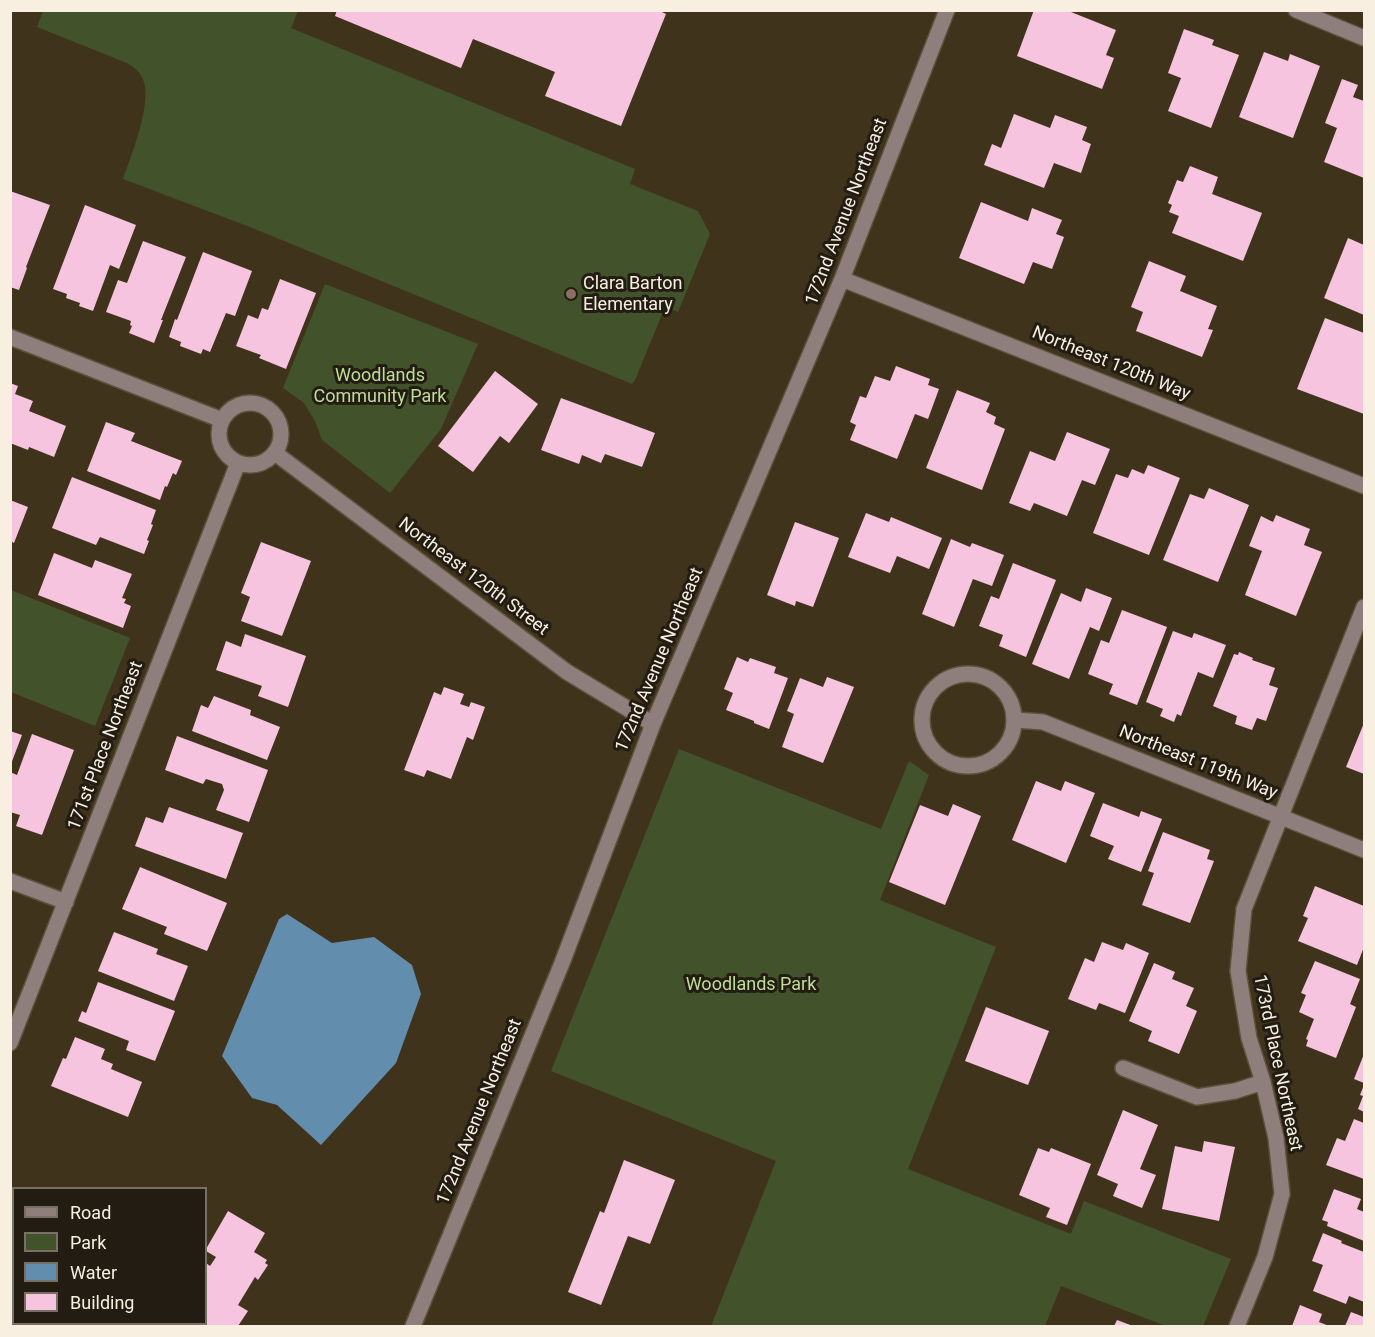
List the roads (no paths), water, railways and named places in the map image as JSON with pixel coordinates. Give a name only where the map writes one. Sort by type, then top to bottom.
[{"type":"street","name":"172nd Avenue Northeast","points":[[413,1326],[562,963],[653,724],[842,279],[947,10]]},
{"type":"street","points":[[1296,10],[1365,38]]},
{"type":"street","name":"Northeast 120th Way","points":[[842,279],[1365,486]]},
{"type":"street","points":[[10,337],[222,420]]},
{"type":"street","points":[[246,403],[266,408],[274,415],[281,434],[275,453],[258,464],[238,463],[229,458],[222,450],[219,440],[222,420],[228,412],[246,403]]},
{"type":"street","name":"Northeast 120th Street","points":[[275,453],[567,672],[653,724]]},
{"type":"street","name":"171st Place Northeast","points":[[10,1043],[238,463]]},
{"type":"street","name":"173rd Place Northeast","points":[[1238,1326],[1265,1257],[1282,1194],[1276,1138],[1263,1082],[1249,1038],[1238,971],[1244,909],[1365,607]]},
{"type":"street","points":[[969,673],[996,682],[1006,693],[1013,706],[1015,720],[1012,736],[1004,750],[991,760],[976,766],[960,766],[945,760],[932,750],[924,736],[921,720],[924,704],[931,691],[942,681],[955,675],[969,673]]},
{"type":"street","name":"Northeast 119th Way","points":[[1015,720],[1043,722],[1365,850]]},
{"type":"street","points":[[10,881],[66,902]]},
{"type":"street","points":[[1123,1068],[1197,1098],[1263,1082]]},
{"type":"water","points":[[287,914],[332,943],[374,937],[412,965],[421,994],[396,1063],[321,1145],[277,1105],[252,1098],[222,1056],[279,919]]},
{"type":"place","name":"Clara Barton Elementary","points":[[571,294]]},
{"type":"park label","name":"Woodlands Community Park","points":[[380,386]]},
{"type":"park label","name":"Woodlands Park","points":[[751,985]]}]
